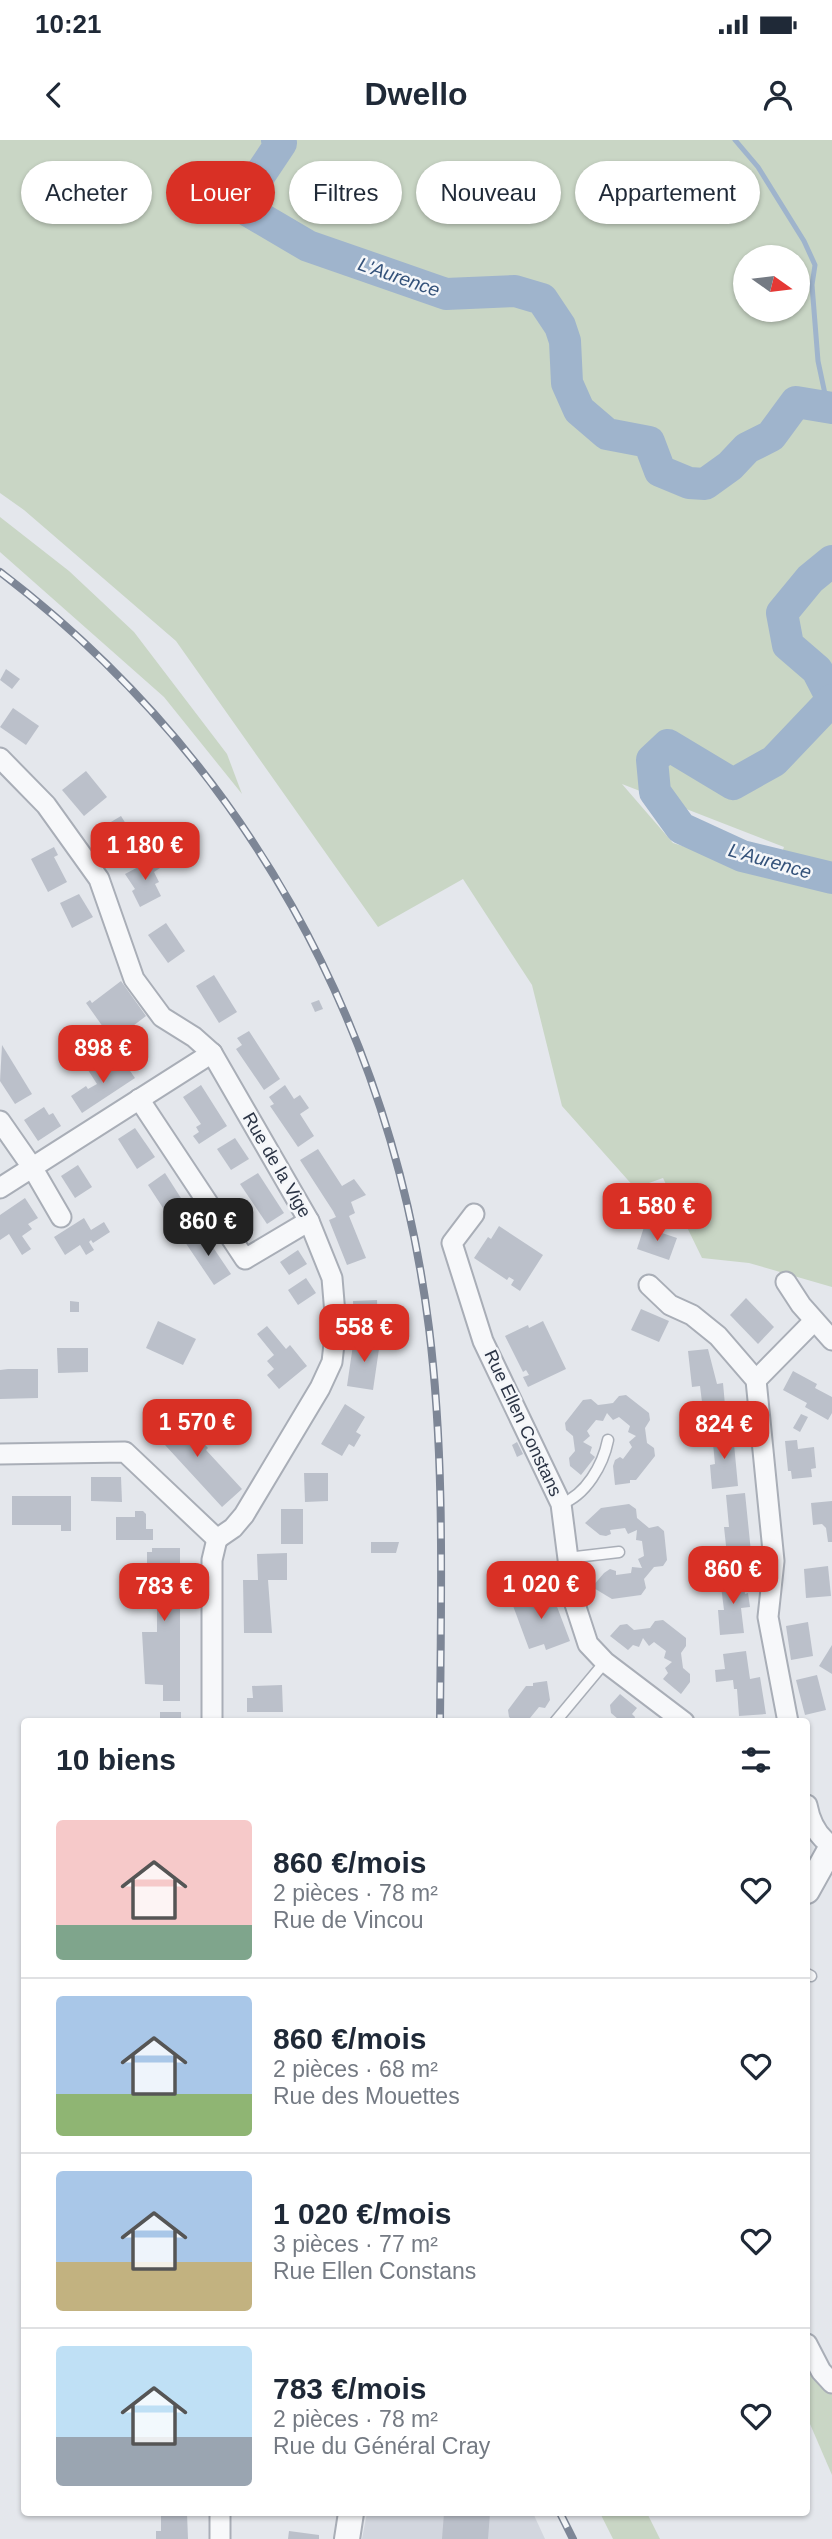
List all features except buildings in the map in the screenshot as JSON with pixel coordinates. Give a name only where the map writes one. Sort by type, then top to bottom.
[{"type":"street","points":[[0,758],[46,805],[99,879],[134,979],[162,1017],[194,1037],[212,1053],[0,1188]]},
{"type":"street","name":"Rue de la Vige","points":[[212,1053],[309,1221],[332,1278],[336,1326],[332,1362],[320,1388],[244,1515],[233,1528],[217,1539]]},
{"type":"street","points":[[139,1099],[244,1259],[309,1221]]},
{"type":"street","points":[[0,1121],[32,1167],[61,1217]]},
{"type":"street","name":"Rue Ellen Constans","points":[[474,1214],[452,1243],[483,1341],[561,1504],[573,1598],[589,1644],[605,1662],[679,1718]]},
{"type":"street","points":[[786,1282],[814,1321],[832,1340]]},
{"type":"street","points":[[649,1285],[670,1306],[692,1315],[718,1336],[756,1380],[774,1561],[768,1617],[787,1718]]},
{"type":"street","points":[[756,1380],[814,1321]]},
{"type":"street","points":[[0,1454],[125,1451],[217,1539],[212,1560],[212,1718]]},
{"type":"street","points":[[810,1818],[822,1839],[832,1846],[810,1886]]},
{"type":"street","points":[[810,2350],[821,2371],[832,2383]]},
{"type":"street","points":[[220,2516],[220,2539]]},
{"type":"street","points":[[347,2539],[351,2516]]},
{"type":"lane","points":[[561,1504],[574,1499],[604,1460],[608,1440]]},
{"type":"lane","points":[[566,1558],[619,1552]]},
{"type":"lane","points":[[558,1718],[605,1662]]},
{"type":"shaded area","points":[[366,2516],[534,2516],[545,2539],[362,2539]]},
{"type":"green space","points":[[0,140],[832,140],[832,1287],[749,1263],[702,1258],[663,1178],[635,1188],[562,1106],[532,985],[463,879],[378,927],[176,641],[24,510],[0,493]],"holes":[[[622,784],[784,847],[774,875],[673,843]]]},
{"type":"green space","points":[[0,517],[69,571],[134,632],[227,754],[242,794],[164,697],[0,552]]},
{"type":"green space","points":[[810,2364],[832,2395],[832,2475],[810,2424]]},
{"type":"green space","points":[[602,2516],[648,2516],[660,2539],[613,2539]]},
{"type":"waterway","name":"L'Aurence","points":[[277,140],[281,143],[257,179],[245,209],[308,246],[446,294],[515,291],[542,299],[560,326],[565,341],[567,383],[579,410],[607,434],[649,442],[660,471],[689,483],[705,484],[730,466],[747,448],[771,436],[796,402],[832,408]]},
{"type":"waterway","points":[[735,140],[758,167],[804,241],[815,265],[812,285],[818,361],[828,408]]},
{"type":"waterway","name":"L'Aurence","points":[[832,561],[810,579],[782,613],[788,645],[817,670],[832,699]]},
{"type":"waterway","name":"L'Aurence","points":[[832,700],[774,761],[733,784],[668,745],[652,760],[655,792],[681,828],[742,856],[832,878]]},
{"type":"railway","points":[[0,572],[87,645],[165,726],[233,813],[292,906],[341,1004],[380,1108],[410,1216],[429,1328],[440,1475],[440,1718]]},
{"type":"railway","points":[[562,2516],[573,2539]]}]
